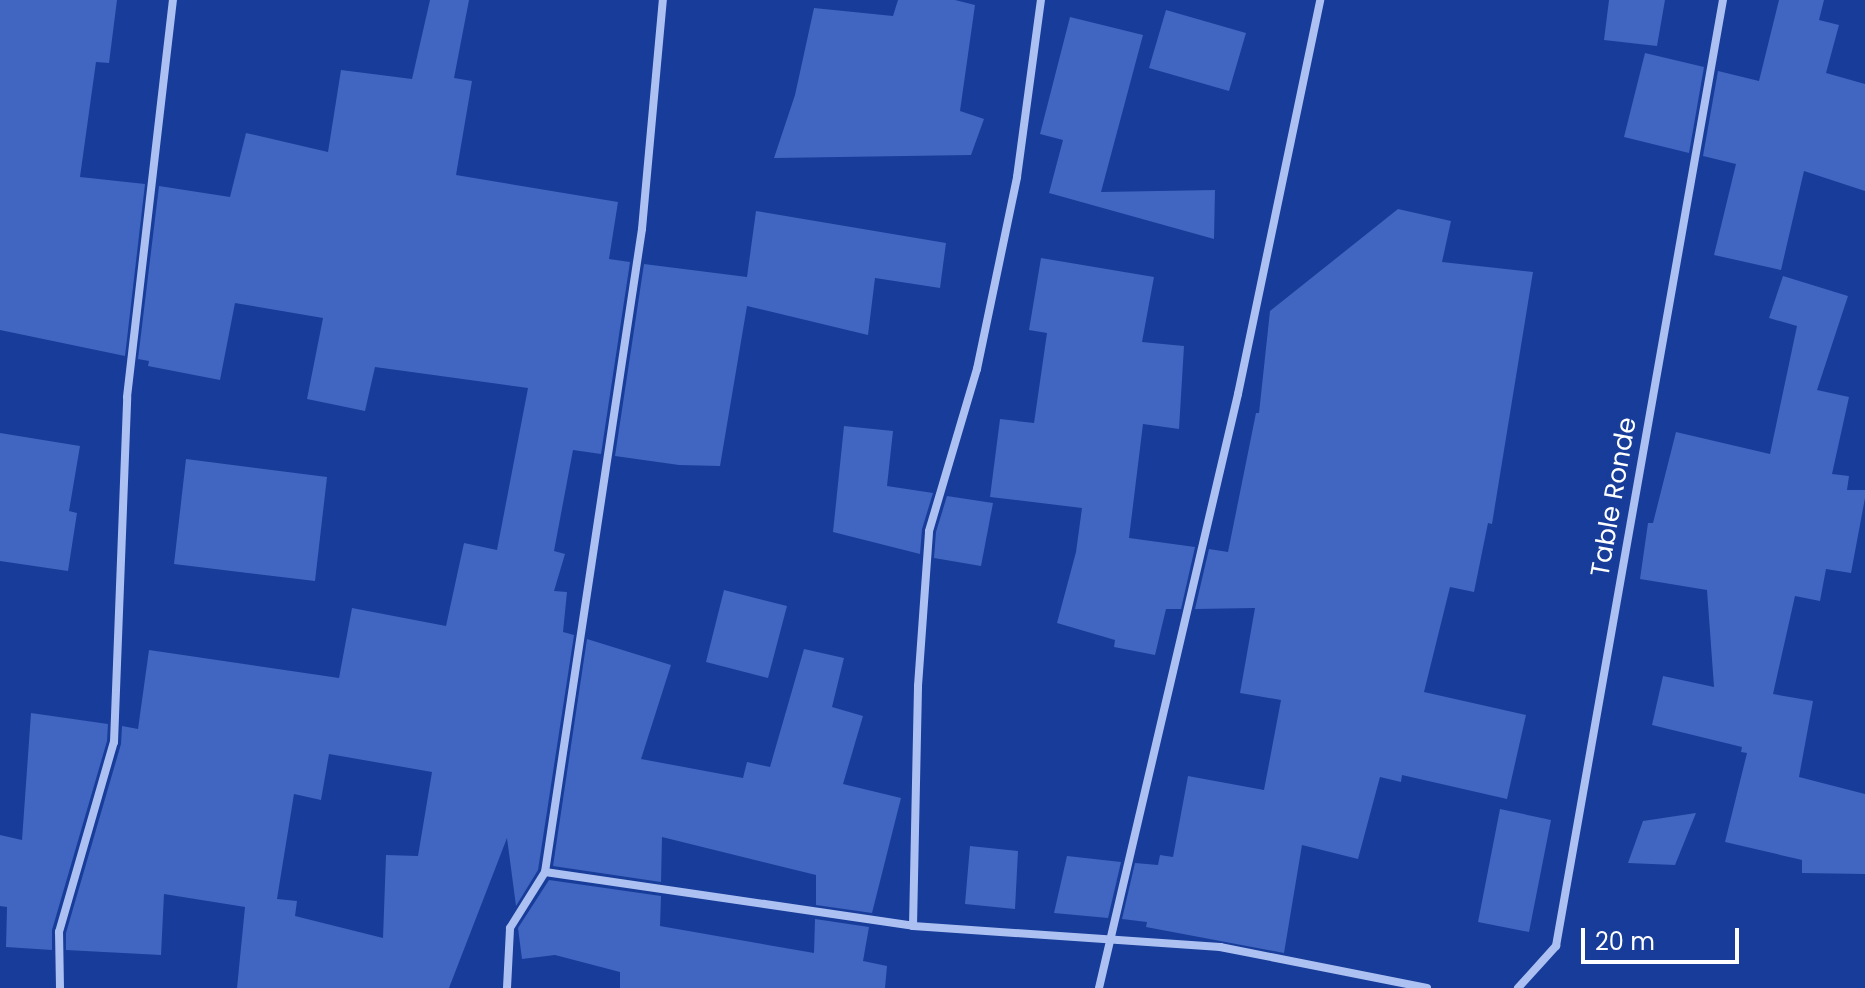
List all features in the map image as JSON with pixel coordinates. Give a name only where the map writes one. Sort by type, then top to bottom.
[{"type":"street","points":[[60,988],[59,932],[114,742],[127,397],[173,0]]},
{"type":"street","points":[[507,988],[510,928],[545,872],[642,229],[663,0]]},
{"type":"street","points":[[913,926],[918,686],[929,531],[977,369],[1002,251],[1017,177],[1041,0]]},
{"type":"street","points":[[1099,988],[1238,394],[1320,0]]},
{"type":"street","name":"Table Ronde","points":[[1518,988],[1556,946],[1723,0]]},
{"type":"street","points":[[545,872],[913,926],[1220,947],[1427,988]]},
{"type":"building","points":[[0,0],[117,0],[109,63],[96,62],[80,177],[145,184],[125,356],[0,330]]},
{"type":"building","points":[[430,0],[469,0],[454,78],[472,81],[456,175],[618,202],[609,259],[630,262],[601,454],[573,450],[554,551],[565,554],[554,591],[567,592],[563,632],[574,635],[538,870],[516,906],[507,838],[449,988],[237,988],[245,907],[164,894],[161,955],[66,950],[66,933],[121,744],[122,726],[138,729],[149,650],[339,678],[352,608],[446,626],[464,543],[497,550],[528,388],[375,367],[365,411],[307,399],[323,318],[235,303],[220,380],[148,366],[149,361],[138,359],[159,186],[230,197],[246,133],[328,152],[341,70],[412,79]],"holes":[[[329,754],[432,772],[418,856],[386,855],[383,938],[295,916],[297,901],[277,899],[294,794],[321,800]]]},
{"type":"building","points":[[898,0],[955,0],[975,5],[960,111],[984,119],[971,155],[774,158],[795,95],[814,8],[893,16]]},
{"type":"building","points":[[1609,0],[1665,0],[1657,46],[1604,40]]},
{"type":"building","points":[[1779,0],[1824,0],[1819,20],[1839,25],[1826,73],[1865,84],[1865,191],[1804,171],[1781,270],[1714,255],[1736,164],[1703,156],[1718,71],[1759,81]]},
{"type":"building","points":[[1166,10],[1246,33],[1229,91],[1149,68]]},
{"type":"building","points":[[1070,17],[1143,35],[1101,192],[1215,190],[1214,239],[1049,193],[1063,140],[1040,134]]},
{"type":"building","points":[[1645,53],[1704,67],[1689,153],[1624,137]]},
{"type":"building","points":[[1398,209],[1451,221],[1442,262],[1533,272],[1492,524],[1488,523],[1474,592],[1450,587],[1424,692],[1526,715],[1507,799],[1402,775],[1401,782],[1380,777],[1358,859],[1302,845],[1284,953],[1146,927],[1147,922],[1122,919],[1135,863],[1158,865],[1160,855],[1173,857],[1188,776],[1264,790],[1281,700],[1240,693],[1255,608],[1195,609],[1209,549],[1228,552],[1256,413],[1259,413],[1270,311]]},
{"type":"building","points":[[756,211],[946,243],[940,288],[875,278],[868,335],[747,306],[720,466],[679,465],[615,456],[644,264],[747,277]]},
{"type":"building","points":[[1041,258],[1154,277],[1142,342],[1184,346],[1179,429],[1143,424],[1129,538],[1195,547],[1181,609],[1166,609],[1155,655],[1114,647],[1115,640],[1057,623],[1076,552],[1082,508],[990,497],[1000,419],[1034,423],[1047,333],[1029,330]]},
{"type":"building","points":[[1783,276],[1848,296],[1817,390],[1849,397],[1832,474],[1849,476],[1847,490],[1865,490],[1865,498],[1851,573],[1826,569],[1820,601],[1795,596],[1773,694],[1813,701],[1799,777],[1865,794],[1865,874],[1802,873],[1802,860],[1725,842],[1747,753],[1741,752],[1742,747],[1652,725],[1663,676],[1714,687],[1707,590],[1640,579],[1648,523],[1653,523],[1676,432],[1770,454],[1797,326],[1769,318]]},
{"type":"building","points":[[844,426],[893,431],[887,486],[933,493],[922,529],[920,554],[833,532]]},
{"type":"building","points":[[0,433],[80,446],[69,511],[77,513],[68,571],[0,561]]},
{"type":"building","points":[[186,459],[327,477],[315,581],[174,564]]},
{"type":"building","points":[[947,496],[993,503],[981,566],[934,558],[936,532]]},
{"type":"building","points":[[724,590],[787,606],[768,678],[706,662]]},
{"type":"building","points":[[587,639],[671,665],[641,759],[743,778],[747,762],[770,767],[804,649],[844,658],[832,707],[863,716],[843,784],[901,798],[872,913],[816,905],[816,875],[662,837],[661,882],[553,866]]},
{"type":"building","points":[[31,713],[108,724],[107,741],[52,930],[52,950],[6,947],[7,907],[0,906],[0,835],[22,840]]},
{"type":"building","points":[[1500,809],[1551,820],[1529,932],[1478,922]]},
{"type":"building","points":[[1696,813],[1675,865],[1628,863],[1643,821]]},
{"type":"building","points":[[970,846],[1018,851],[1015,909],[965,904]]},
{"type":"building","points":[[1067,856],[1121,862],[1108,918],[1054,913]]},
{"type":"building","points":[[549,880],[661,896],[660,926],[814,953],[815,919],[869,927],[863,961],[887,966],[885,988],[620,988],[620,972],[555,955],[522,959],[518,928]]}]
